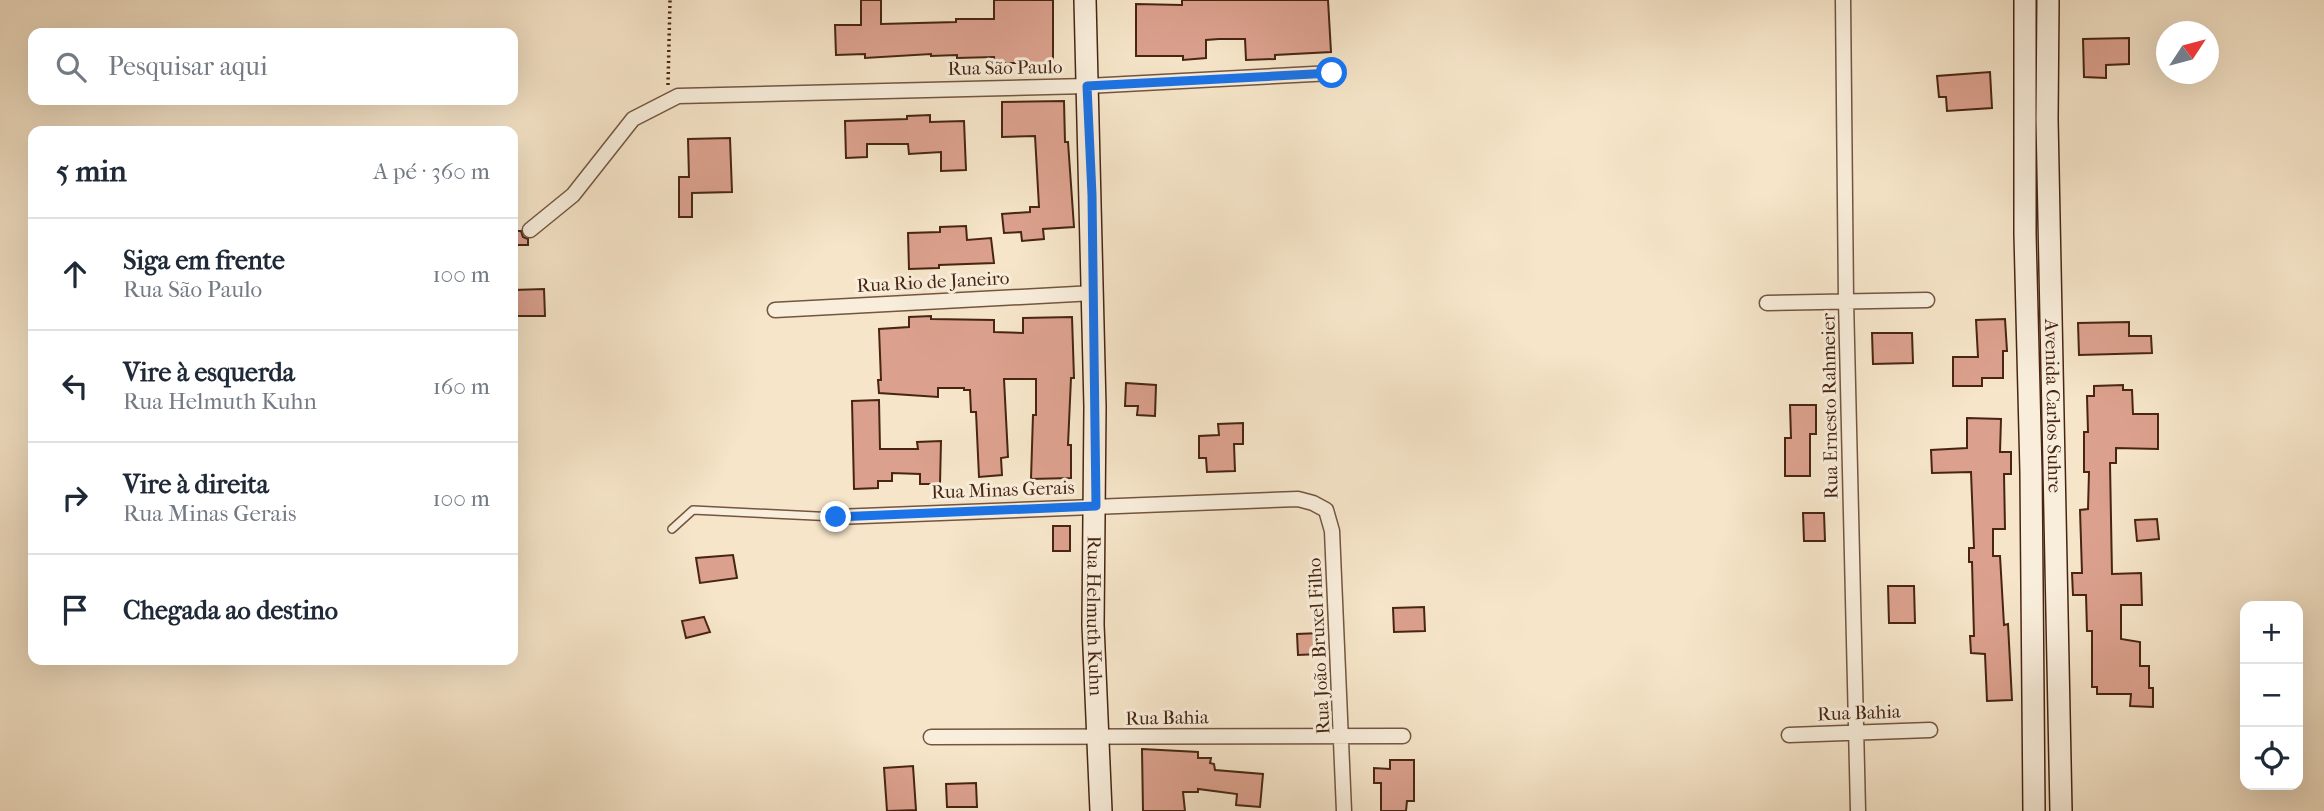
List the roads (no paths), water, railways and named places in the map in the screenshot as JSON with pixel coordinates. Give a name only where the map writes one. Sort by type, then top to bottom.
[{"type":"street","name":"Rua Helmuth Kuhn","points":[[1085,0],[1094,293],[1096,506],[1093,625],[1101,811]]},
{"type":"street","name":"Rua Ernesto Rahmeier","points":[[1843,0],[1846,300],[1858,811]]},
{"type":"street","name":"Avenida Carlos Suhre","points":[[2025,0],[2026,304],[2031,459],[2034,811]]},
{"type":"street","name":"Avenida Carlos Suhre","points":[[2048,0],[2047,120],[2061,811]]},
{"type":"street","name":"Rua São Paulo","points":[[530,230],[573,195],[633,119],[673,98],[1087,86],[1332,73]]},
{"type":"street","name":"Rua Rio de Janeiro","points":[[775,310],[1094,293]]},
{"type":"street","points":[[1768,303],[1927,300]]},
{"type":"street","points":[[2026,304],[2052,303]]},
{"type":"street","name":"Rua Minas Gerais","points":[[836,517],[1298,499]]},
{"type":"street","name":"Rua João Bruxel Filho","points":[[1298,499],[1326,510],[1332,531],[1345,811]]},
{"type":"street","points":[[2032,723],[2059,724]]},
{"type":"street","name":"Rua Bahia","points":[[1789,735],[1930,730]]},
{"type":"street","name":"Rua Bahia","points":[[931,737],[1403,736]]},
{"type":"lane","points":[[672,529],[693,510],[836,517]]}]
